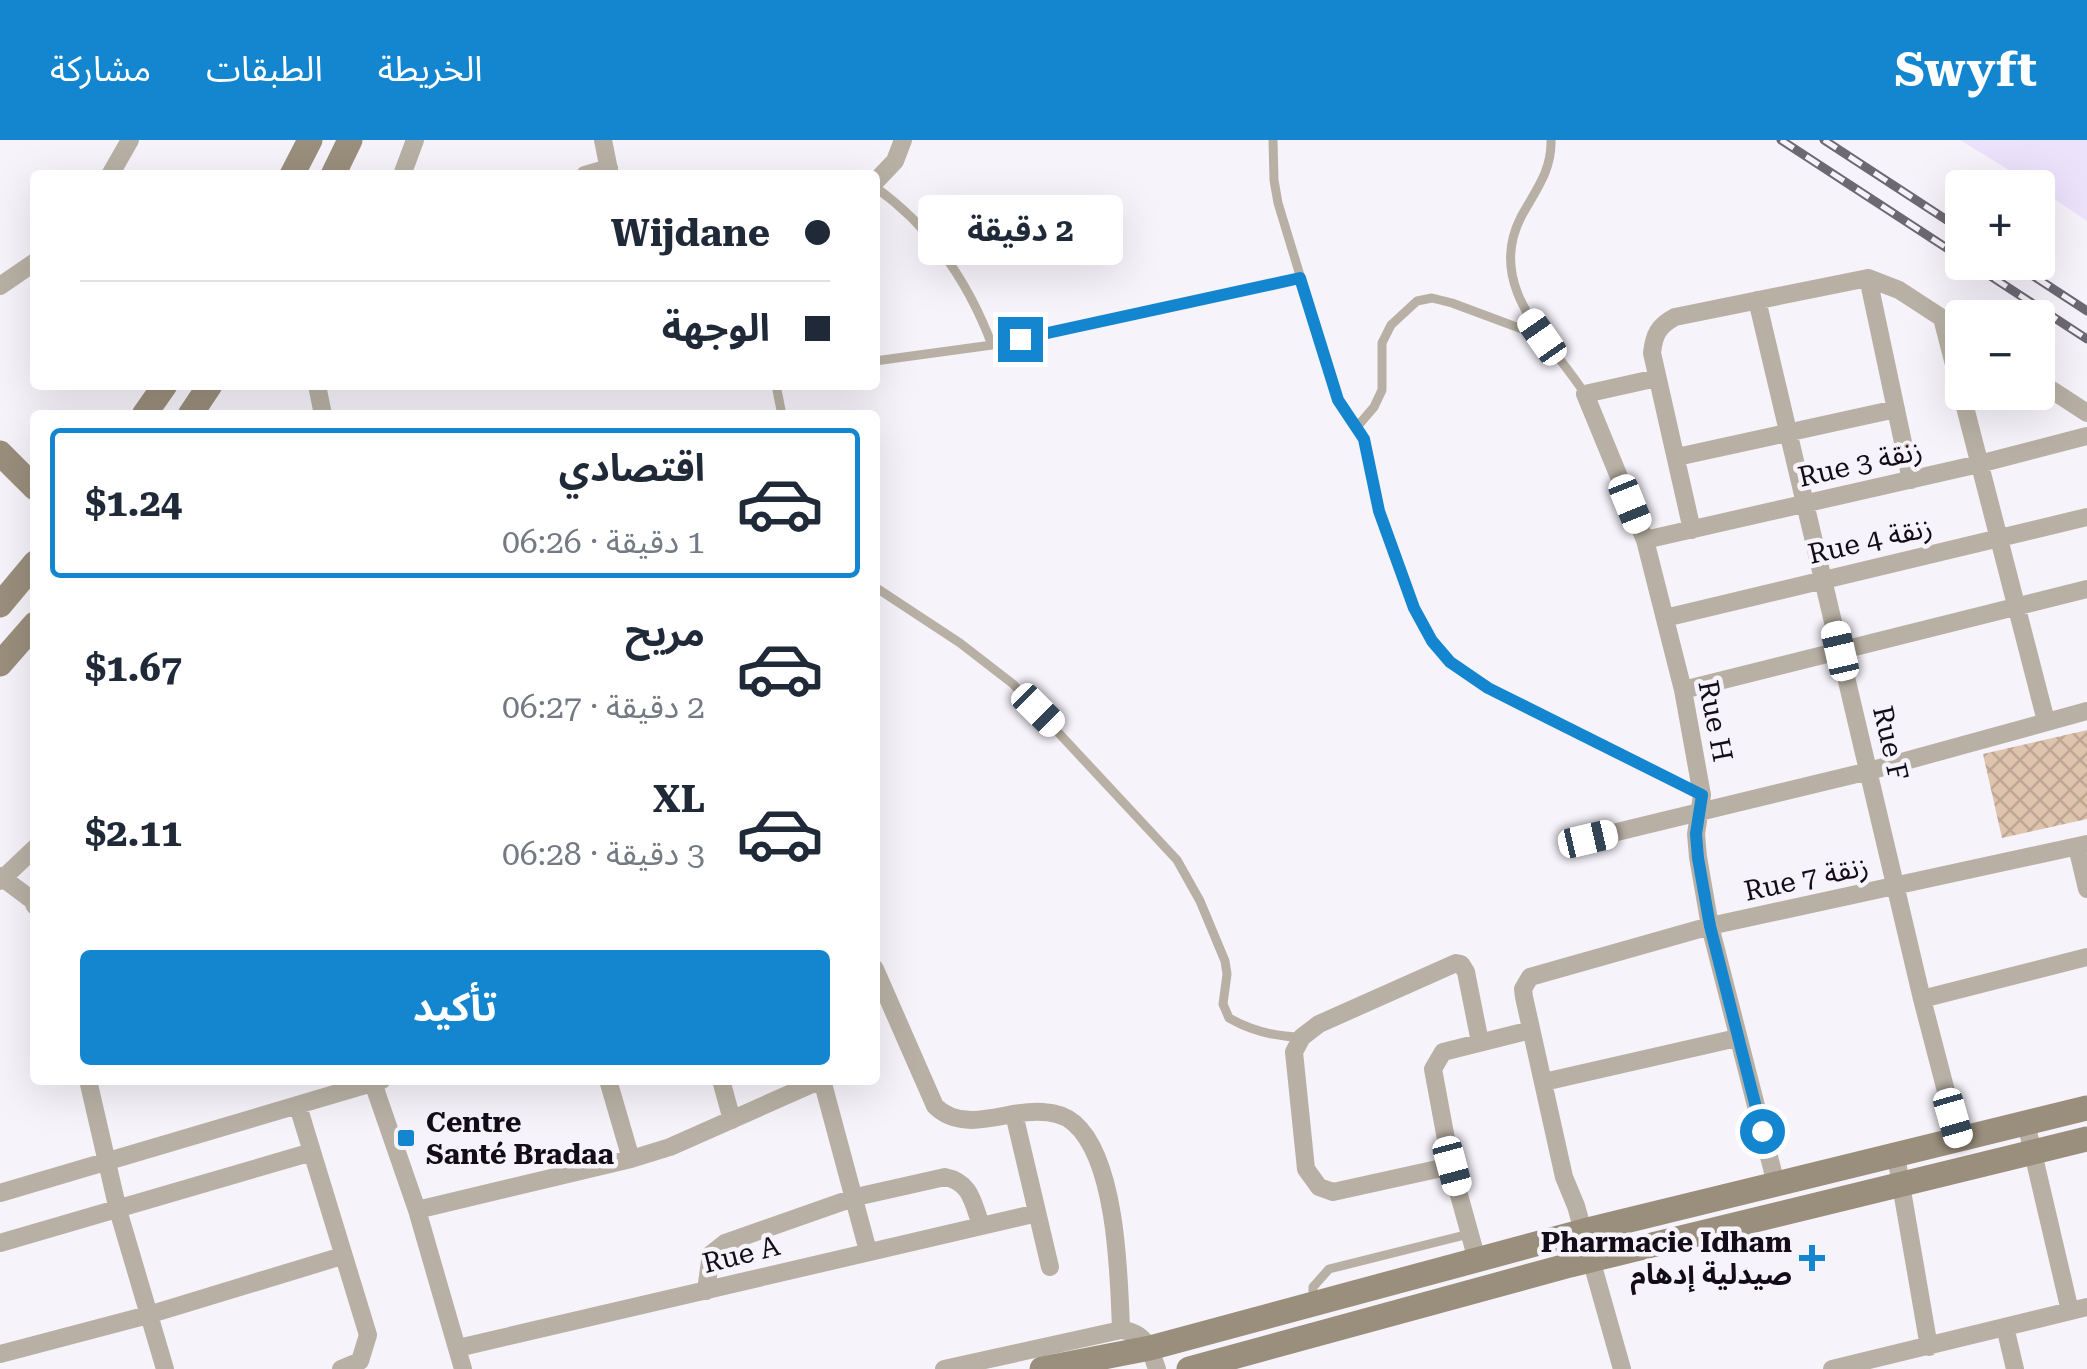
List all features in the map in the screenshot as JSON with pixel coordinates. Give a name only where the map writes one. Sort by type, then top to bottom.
[{"type":"main road","points":[[295,170],[310,140]]},
{"type":"main road","points":[[336,170],[350,140]]},
{"type":"main road","points":[[0,453],[30,483]]},
{"type":"main road","points":[[0,605],[30,569]]},
{"type":"main road","points":[[0,664],[30,630]]},
{"type":"main road","points":[[1042,1369],[1153,1358],[1312,1306],[1478,1260],[1580,1219],[1776,1184],[2087,1108]]},
{"type":"main road","points":[[1189,1369],[1592,1260],[2087,1139]]},
{"type":"street","points":[[113,170],[130,140]]},
{"type":"street","points":[[404,170],[416,140]]},
{"type":"street","points":[[603,140],[610,170]]},
{"type":"street","points":[[880,178],[895,161],[904,140]]},
{"type":"street","points":[[0,286],[30,265]]},
{"type":"street","points":[[1868,278],[1912,480]]},
{"type":"street","points":[[1692,530],[1657,378],[1653,340],[1657,330],[1674,317],[1868,278],[1899,290],[1945,320]]},
{"type":"street","name":"Rue F","points":[[1757,300],[1922,999],[1959,1140]]},
{"type":"street","points":[[1942,318],[2046,721]]},
{"type":"street","points":[[1585,394],[1657,378]]},
{"type":"street","points":[[2055,392],[2087,414]]},
{"type":"street","name":"Rue H","points":[[1585,394],[1645,540],[1683,690],[1701,804],[1696,834],[1710,926],[1776,1184]]},
{"type":"street","points":[[1676,458],[1896,409]]},
{"type":"street","name":"Rue 3 زنقة","points":[[1645,540],[2087,436]]},
{"type":"street","name":"Rue 4 زنقة","points":[[1665,618],[2087,517]]},
{"type":"street","points":[[1683,690],[2087,589]]},
{"type":"street","points":[[1588,839],[1701,804],[1869,771],[2087,711]]},
{"type":"street","points":[[2082,846],[2087,890]]},
{"type":"street","name":"Rue 7 زنقة","points":[[1531,1030],[1523,989],[1530,977],[1538,973],[1710,926],[2082,846]]},
{"type":"street","points":[[30,852],[1,878],[30,899]]},
{"type":"street","points":[[1922,999],[2087,957]]},
{"type":"street","points":[[1452,1166],[1333,1192],[1319,1187],[1306,1170],[1294,1052],[1302,1037],[1319,1024],[1456,963],[1466,972],[1480,1042]]},
{"type":"street","points":[[880,981],[942,1114],[980,1121],[1051,1112],[1076,1124],[1087,1139],[1116,1228],[1121,1330]]},
{"type":"street","points":[[1478,1260],[1452,1166],[1433,1077],[1434,1063],[1444,1052],[1531,1030],[1564,1176],[1622,1369]]},
{"type":"street","points":[[1544,1082],[1737,1038]]},
{"type":"street","points":[[89,1085],[118,1210],[164,1369]]},
{"type":"street","points":[[0,1192],[364,1085]]},
{"type":"street","points":[[377,1085],[463,1369]]},
{"type":"street","points":[[610,1085],[632,1160]]},
{"type":"street","points":[[722,1085],[732,1120]]},
{"type":"street","points":[[417,1210],[632,1160],[811,1085]]},
{"type":"street","points":[[823,1085],[868,1251]]},
{"type":"street","points":[[298,1106],[368,1335],[360,1362],[342,1369]]},
{"type":"street","points":[[1014,1114],[1050,1268]]},
{"type":"street","points":[[1832,1369],[1891,1363],[1929,1347],[2079,1309],[2026,1122]]},
{"type":"street","points":[[0,1243],[312,1152]]},
{"type":"street","points":[[1896,1156],[1929,1347]]},
{"type":"street","points":[[706,1290],[711,1254],[725,1243],[856,1197],[945,1177],[957,1179],[967,1186],[981,1225]]},
{"type":"street","name":"Rue A","points":[[458,1348],[1037,1213]]},
{"type":"street","points":[[0,1354],[342,1256]]},
{"type":"street","points":[[2005,1327],[2015,1369]]},
{"type":"street","points":[[944,1369],[1121,1330],[1140,1334],[1153,1358]]},
{"type":"lane","points":[[1273,140],[1274,180],[1338,400],[1364,439],[1379,511],[1414,608],[1432,641],[1450,662],[1488,688],[1701,804]]},
{"type":"lane","points":[[1551,140],[1548,170],[1521,217],[1510,247],[1516,290],[1524,310],[1585,394]]},
{"type":"lane","points":[[880,188],[925,228],[951,263],[972,296],[992,345]]},
{"type":"lane","points":[[880,360],[992,345],[1300,278]]},
{"type":"lane","points":[[1356,428],[1382,390],[1382,343],[1391,326],[1417,301],[1432,298],[1452,302],[1542,337]]},
{"type":"lane","points":[[880,590],[1013,684],[1177,860],[1200,901],[1225,961],[1228,974],[1223,1004],[1229,1018],[1281,1037],[1302,1037]]},
{"type":"lane","points":[[1312,1306],[1314,1287],[1330,1269],[1470,1234]]},
{"type":"shaded area","points":[[1960,140],[2087,140],[2087,221],[2055,199],[2055,170],[2009,170]]},
{"type":"building","points":[[2087,730],[2087,819],[2002,838],[1983,754]]},
{"type":"railway","points":[[1781,140],[1945,247]]},
{"type":"railway","points":[[1824,140],[1945,219]]},
{"type":"railway","points":[[1997,280],[2087,339]]},
{"type":"railway","points":[[2040,280],[2087,311]]},
{"type":"place","name":"Centre Santé Bradaa","points":[[406,1138]]},
{"type":"place","name":"Pharmacie Idham صيدلية إدهام","points":[[1812,1258]]},
{"type":"route","points":[[1020,339],[1300,278],[1338,400],[1364,439],[1379,511],[1414,608],[1432,641],[1465,675],[1702,795],[1696,834],[1710,926],[1762,1131]]}]
